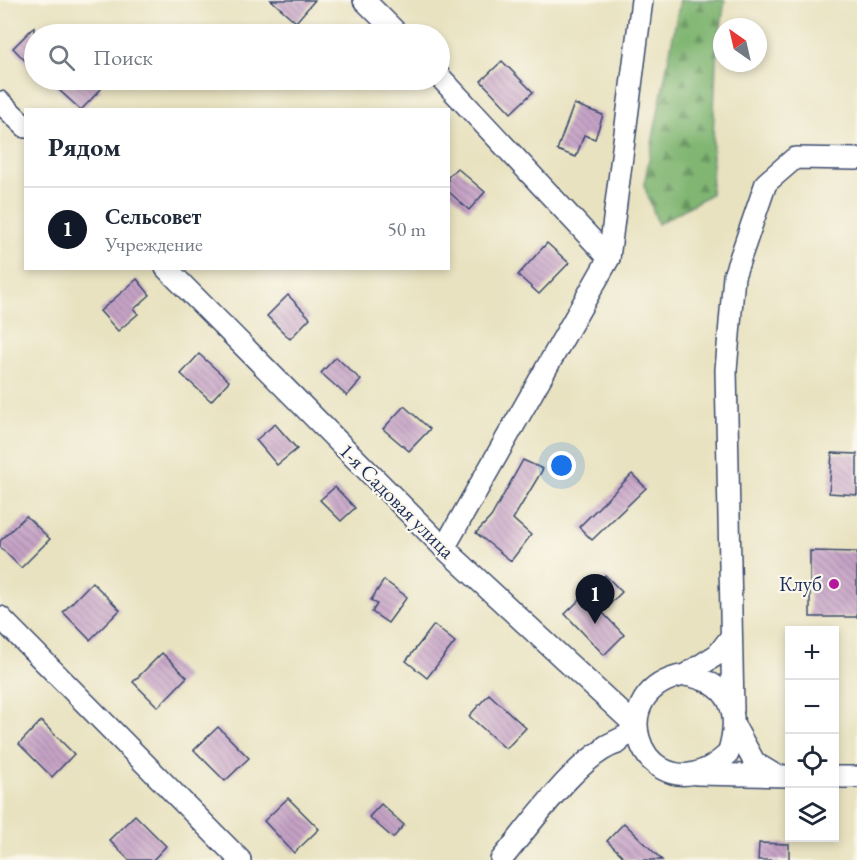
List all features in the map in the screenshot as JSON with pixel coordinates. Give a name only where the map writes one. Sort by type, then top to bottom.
[{"type":"street","points":[[364,0],[388,24]]},
{"type":"street","points":[[444,548],[609,258],[642,0]]},
{"type":"street","points":[[450,88],[609,258]]},
{"type":"street","points":[[0,102],[24,125]]},
{"type":"street","points":[[686,774],[703,771],[728,754],[734,718],[726,370],[734,276],[766,183],[795,158],[857,159]]},
{"type":"street","name":"1-я Садовая улица","points":[[168,270],[444,548],[636,726]]},
{"type":"street","points":[[0,616],[240,860]]},
{"type":"street","points":[[685,675],[718,654],[731,637]]},
{"type":"street","points":[[685,675],[702,678],[718,687],[755,763],[782,776],[686,774],[659,766],[642,747],[636,726],[640,706],[657,684],[668,678],[685,675]]},
{"type":"street","points":[[501,860],[586,761],[606,746],[626,736],[636,726]]},
{"type":"street","points":[[606,746],[621,742],[642,747]]},
{"type":"street","points":[[839,777],[857,777]]},
{"type":"green space","points":[[680,0],[725,0],[722,18],[713,18],[713,72],[716,72],[711,194],[658,224],[644,185]]},
{"type":"building","points":[[271,0],[315,0],[296,22]]},
{"type":"building","points":[[24,37],[24,60],[13,48]]},
{"type":"building","points":[[502,61],[533,92],[511,113],[481,81]]},
{"type":"building","points":[[59,90],[100,90],[83,108],[79,108]]},
{"type":"building","points":[[574,104],[603,115],[595,139],[584,135],[576,157],[557,150]]},
{"type":"building","points":[[457,168],[485,192],[469,210],[450,193],[450,175]]},
{"type":"building","points":[[547,243],[569,263],[539,294],[518,275]]},
{"type":"building","points":[[137,279],[150,295],[134,309],[138,314],[118,331],[100,311]]},
{"type":"building","points":[[288,295],[310,318],[290,339],[267,316]]},
{"type":"building","points":[[199,354],[229,381],[211,401],[181,374]]},
{"type":"building","points":[[336,357],[361,380],[347,396],[321,373]]},
{"type":"building","points":[[404,406],[430,429],[409,451],[383,429]]},
{"type":"building","points":[[275,424],[297,449],[277,465],[256,440]]},
{"type":"building","points":[[832,453],[857,454],[857,495],[829,493]]},
{"type":"building","points":[[523,460],[543,469],[513,519],[531,535],[511,561],[476,533],[491,517]]},
{"type":"building","points":[[632,474],[646,488],[592,540],[579,527]]},
{"type":"building","points":[[335,487],[355,508],[341,521],[320,500]]},
{"type":"building","points":[[26,516],[50,539],[21,568],[0,547],[0,541]]},
{"type":"building","name":"Клуб","points":[[810,551],[857,552],[857,617],[810,617]]},
{"type":"building","points":[[605,575],[622,592],[602,612],[624,635],[604,655],[565,614]]},
{"type":"building","points":[[384,580],[407,597],[388,623],[372,612],[377,604],[371,600]]},
{"type":"building","points":[[92,582],[120,610],[90,640],[63,612]]},
{"type":"building","points":[[434,625],[455,642],[427,678],[406,661]]},
{"type":"building","points":[[162,653],[187,677],[158,707],[133,682]]},
{"type":"building","points":[[489,694],[526,728],[506,749],[469,716]]},
{"type":"building","points":[[41,721],[74,754],[52,777],[19,744]]},
{"type":"building","points":[[218,727],[249,758],[225,781],[194,750]]},
{"type":"building","points":[[288,798],[319,829],[294,853],[264,821]]},
{"type":"building","points":[[381,804],[404,825],[393,838],[369,817]]},
{"type":"building","points":[[135,815],[166,846],[153,860],[129,860],[109,840]]},
{"type":"building","points":[[624,823],[662,860],[627,860],[607,841]]},
{"type":"building","points":[[759,843],[789,844],[789,860],[758,860]]},
{"type":"place","name":"Клуб","points":[[834,584]]},
{"type":"place","name":"Сельсовет","points":[[595,624]]}]
